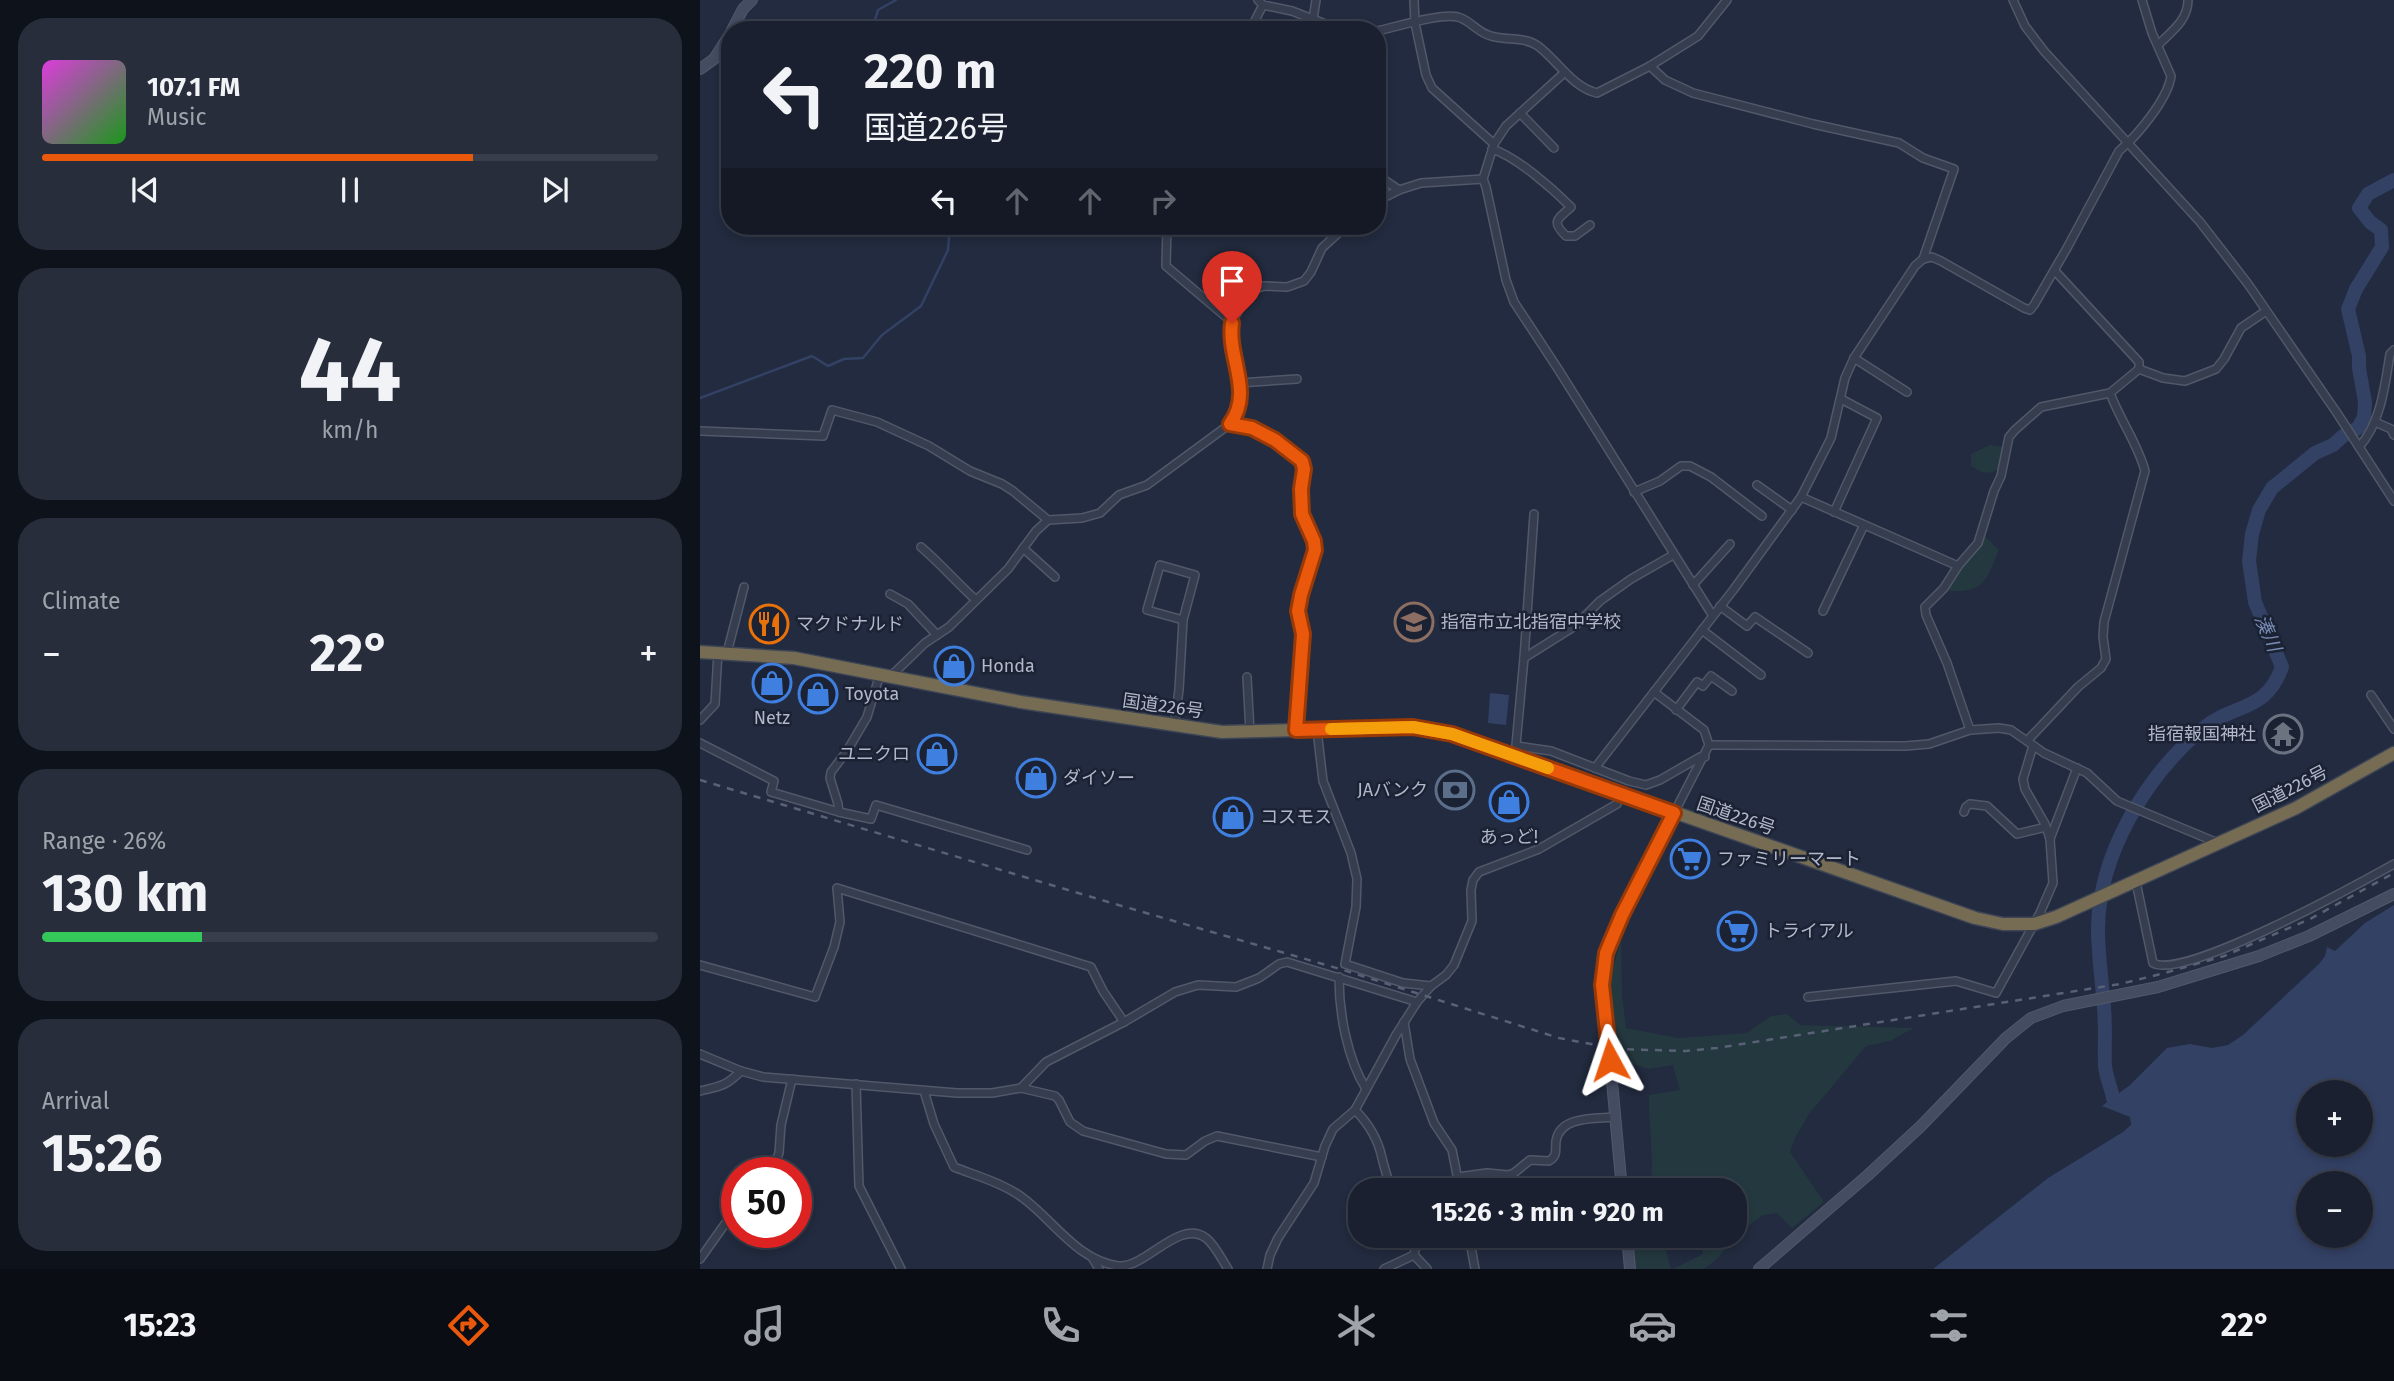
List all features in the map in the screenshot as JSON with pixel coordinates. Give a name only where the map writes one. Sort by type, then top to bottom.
[{"type":"highway","name":"国道226号","points":[[700,652],[794,658],[1021,702],[1222,732],[1413,727],[1452,734],[1516,751],[1674,813],[1975,918],[2003,924],[2034,924],[2116,892],[2295,808],[2394,753]]},
{"type":"street","points":[[737,21],[752,0]]},
{"type":"street","points":[[1313,19],[1316,0]]},
{"type":"street","points":[[1414,0],[1415,23],[1426,75],[1432,88],[1493,146],[1554,190],[1571,207],[1556,223],[1566,236],[1575,236],[1590,225]]},
{"type":"street","points":[[1386,29],[1455,16],[1491,36],[1527,40],[1540,47],[1564,73],[1597,93],[1650,66],[1698,36],[1727,0]]},
{"type":"street","points":[[2013,0],[2025,26],[2044,51],[2129,142],[2224,252],[2394,501]]},
{"type":"street","points":[[1595,768],[1801,497],[1828,447],[1845,378],[1854,358],[1915,266],[1923,259],[1932,257],[2030,310],[2119,151],[2165,95],[2171,82],[2141,0]]},
{"type":"street","points":[[2158,45],[2184,19],[2188,12],[2188,0]]},
{"type":"street","points":[[1253,21],[1260,3],[1318,21]]},
{"type":"street","points":[[700,69],[714,59],[721,48]]},
{"type":"street","points":[[1650,66],[1665,80],[1713,100],[1899,143],[1923,158],[1954,169],[1923,259]]},
{"type":"street","points":[[1564,73],[1506,126],[1493,146],[1483,179],[1509,291],[1713,616]]},
{"type":"street","points":[[1520,113],[1554,148]]},
{"type":"street","points":[[1386,197],[1432,182],[1483,179]]},
{"type":"street","points":[[1386,182],[1399,191]]},
{"type":"street","points":[[1167,235],[1166,266],[1232,323]]},
{"type":"street","points":[[700,431],[823,436],[832,410],[854,415],[929,446],[970,471],[1002,484],[1048,520],[1100,513],[1119,495],[1147,485],[1230,424],[1239,408],[1241,391],[1231,344],[1232,323],[1246,297],[1255,289],[1264,286],[1287,287],[1304,281],[1322,248],[1336,235]]},
{"type":"street","points":[[2054,271],[2138,362],[2139,369]]},
{"type":"street","points":[[2139,369],[2162,378],[2185,380],[2216,369],[2241,328],[2266,311]]},
{"type":"street","points":[[2357,445],[2367,438],[2375,422],[2390,354],[2394,350]]},
{"type":"street","points":[[1854,358],[1907,392]]},
{"type":"street","points":[[1970,730],[1925,607],[1944,588],[1958,565],[1974,551],[2001,476],[2009,437],[2015,430],[2041,407],[2110,393],[2139,369]]},
{"type":"street","points":[[1239,383],[1297,379]]},
{"type":"street","points":[[1808,997],[1949,981],[1972,984],[1996,993],[2034,924],[2053,883],[2050,839],[2025,789],[2023,779],[2031,743],[2078,687],[2101,668],[2106,659],[2104,622],[2146,471],[2110,393]]},
{"type":"street","points":[[1834,512],[1877,418],[1841,399]]},
{"type":"street","points":[[2375,422],[2391,429],[2394,435]]},
{"type":"street","points":[[1230,424],[1252,428],[1275,440],[1302,461],[1304,469],[1301,489],[1302,514],[1314,541],[1315,550],[1298,611],[1303,634],[1296,730]]},
{"type":"street","points":[[1634,492],[1660,481],[1681,466],[1690,466],[1711,477],[1762,516]]},
{"type":"street","points":[[1757,485],[1792,510]]},
{"type":"street","points":[[1801,497],[1958,565]]},
{"type":"street","points":[[1534,514],[1516,751],[1551,751],[1646,785],[1700,757],[1705,757]]},
{"type":"street","points":[[839,812],[830,778],[831,772],[867,717],[886,676],[925,643],[949,627],[1016,560],[1048,520]]},
{"type":"street","points":[[1823,611],[1864,525]]},
{"type":"street","points":[[1693,585],[1730,544]]},
{"type":"street","points":[[921,547],[947,569],[959,585],[976,600]]},
{"type":"street","points":[[1023,548],[1055,577]]},
{"type":"street","points":[[1524,658],[1575,626],[1600,601],[1631,579],[1673,555]]},
{"type":"street","points":[[1174,726],[1183,620],[1195,575],[1160,565],[1147,610],[1183,620]]},
{"type":"street","points":[[700,720],[715,704],[723,652],[744,587]]},
{"type":"street","points":[[890,594],[908,604],[937,635]]},
{"type":"street","points":[[1720,606],[1747,626],[1755,617],[1808,653]]},
{"type":"street","points":[[1702,630],[1761,675]]},
{"type":"street","points":[[1676,710],[1697,682],[1703,686],[1712,676],[1732,691]]},
{"type":"street","points":[[1247,677],[1250,732]]},
{"type":"street","points":[[1621,1178],[1603,975],[1609,944],[1709,745],[1704,730],[1654,692]]},
{"type":"street","points":[[2371,695],[2394,729]]},
{"type":"street","points":[[1317,730],[1323,782],[1351,853],[1357,879],[1356,907],[1345,964],[1403,983],[1431,986]]},
{"type":"street","points":[[1709,745],[1905,746],[1929,744],[1970,730],[2011,730],[2087,773],[2117,801],[2219,844]]},
{"type":"street","points":[[700,743],[774,780],[771,792],[871,819],[876,805],[1027,850]]},
{"type":"street","points":[[2050,839],[2077,768]]},
{"type":"street","points":[[1267,1269],[1278,1238],[1314,1183],[1333,1129],[1355,1110],[1417,1002],[1454,965],[1472,921],[1473,880],[1479,872],[1539,849],[1617,804],[1622,794]]},
{"type":"street","points":[[1964,812],[1970,804],[1987,806],[2017,834],[2046,827]]},
{"type":"street","points":[[2136,882],[2153,963],[2162,966],[2189,960],[2261,933],[2320,905],[2394,864]]},
{"type":"street","points":[[700,965],[815,997],[840,922],[837,888],[1091,967],[1124,1022]]},
{"type":"street","points":[[1759,1269],[1921,1126],[2017,1027],[2042,1012],[2187,979],[2259,956],[2309,936],[2394,894]]},
{"type":"street","points":[[1021,1088],[1045,1062],[1186,988],[1205,985],[1236,987],[1287,962],[1417,1002]]},
{"type":"street","points":[[1339,977],[1339,1006],[1345,1032],[1366,1089]]},
{"type":"street","points":[[1404,1022],[1410,1059],[1434,1123],[1452,1150],[1458,1177],[1508,1175],[1530,1160],[1549,1161],[1555,1155],[1558,1134],[1567,1124],[1615,1117]]},
{"type":"street","points":[[700,1054],[763,1077],[924,1091],[992,1093],[1021,1088],[1055,1096],[1070,1122],[1083,1132],[1166,1154],[1186,1155],[1217,1136],[1322,1157]]},
{"type":"street","points":[[700,1091],[728,1084],[741,1071]]},
{"type":"street","points":[[777,1157],[781,1125],[792,1079]]},
{"type":"street","points":[[856,1084],[859,1186],[901,1269]]},
{"type":"street","points":[[924,1091],[934,1124],[954,1167],[991,1181],[1022,1198],[1093,1259],[1127,1267],[1141,1261],[1165,1243],[1198,1234],[1208,1240],[1228,1269]]},
{"type":"street","points":[[1355,1110],[1374,1135],[1389,1178]]},
{"type":"street","points":[[700,1259],[721,1229]]},
{"type":"street","points":[[1414,1255],[1415,1248]]},
{"type":"street","points":[[1471,1248],[1475,1269]]},
{"type":"street","points":[[1628,1248],[1630,1269]]},
{"type":"street","points":[[1384,1269],[1414,1255]]},
{"type":"street","points":[[1414,1255],[1427,1269]]},
{"type":"street","points":[[1093,1259],[1098,1269]]},
{"type":"green space","points":[[1990,445],[2004,447],[2000,468],[1985,473],[1971,466],[1971,454]]},
{"type":"green space","points":[[1984,536],[1999,550],[1987,576],[1983,582],[1971,589],[1951,591],[1947,587],[1979,547]]},
{"type":"green space","points":[[1621,941],[1626,1028],[1678,1038],[1747,1033],[1771,1016],[1787,1014],[1800,1025],[1914,1028],[1890,1041],[1866,1046],[1809,1114],[1795,1138],[1790,1152],[1824,1202],[1792,1228],[1777,1213],[1763,1215],[1747,1227],[1747,1178],[1651,1178],[1649,1095],[1680,1090],[1673,1065],[1649,1069],[1608,1056],[1610,978]]},
{"type":"green space","points":[[1631,1248],[1665,1248],[1671,1269],[1633,1269]]},
{"type":"green space","points":[[1702,1248],[1726,1248],[1704,1269],[1673,1269],[1703,1254]]},
{"type":"water","points":[[1490,693],[1509,695],[1506,725],[1488,723]]},
{"type":"water","points":[[2394,905],[2394,1269],[1933,1269],[2048,1178],[2131,1125],[2130,1117],[2102,1106],[2130,1085],[2167,1048],[2190,1044],[2212,1048],[2228,1045],[2243,1035],[2319,964],[2327,947],[2335,951],[2365,923]]},
{"type":"waterway","points":[[875,21],[878,10],[896,0]]},
{"type":"waterway","name":"湊川","points":[[2113,1098],[2105,1066],[2105,1015],[2098,938],[2100,900],[2107,872],[2129,818],[2162,770],[2202,729],[2258,700],[2275,682],[2282,667],[2255,602],[2249,561],[2252,534],[2259,510],[2272,488],[2315,453],[2333,445],[2358,428],[2364,417],[2365,402],[2359,356],[2348,309],[2356,289],[2382,247],[2381,230],[2370,222],[2359,208],[2368,194],[2394,180]]},
{"type":"waterway","points":[[700,398],[812,356],[828,366],[844,359],[863,358],[882,335],[921,306],[948,250],[949,235]]},
{"type":"railway","points":[[700,780],[1340,969],[1559,1038],[1617,1049],[1686,1051],[1717,1048],[2120,984],[2224,956],[2310,919],[2394,873]]},
{"type":"slow traffic","points":[[1331,729],[1413,727],[1452,734],[1548,768]]},
{"type":"place","name":"指宿市立北指宿中学校","points":[[1414,622]]},
{"type":"place","name":"マクドナルド","points":[[769,624]]},
{"type":"place","name":"Honda","points":[[954,666]]},
{"type":"place","name":"Netz","points":[[772,683]]},
{"type":"place","name":"Toyota","points":[[818,694]]},
{"type":"place","name":"指宿報国神社","points":[[2283,734]]},
{"type":"place","name":"ユニクロ","points":[[937,754]]},
{"type":"place","name":"ダイソー","points":[[1036,778]]},
{"type":"place","name":"JAバンク","points":[[1455,790]]},
{"type":"place","name":"あっど!","points":[[1509,802]]},
{"type":"place","name":"コスモス","points":[[1233,817]]},
{"type":"place","name":"ファミリーマート","points":[[1690,859]]},
{"type":"place","name":"トライアル","points":[[1737,931]]},
{"type":"route","points":[[1232,323],[1231,344],[1241,400],[1230,424],[1252,428],[1275,440],[1302,461],[1304,469],[1301,489],[1302,514],[1314,541],[1315,550],[1298,611],[1303,634],[1296,730],[1413,727],[1452,734],[1674,813],[1622,915],[1606,953],[1602,985],[1610,1060]]}]
